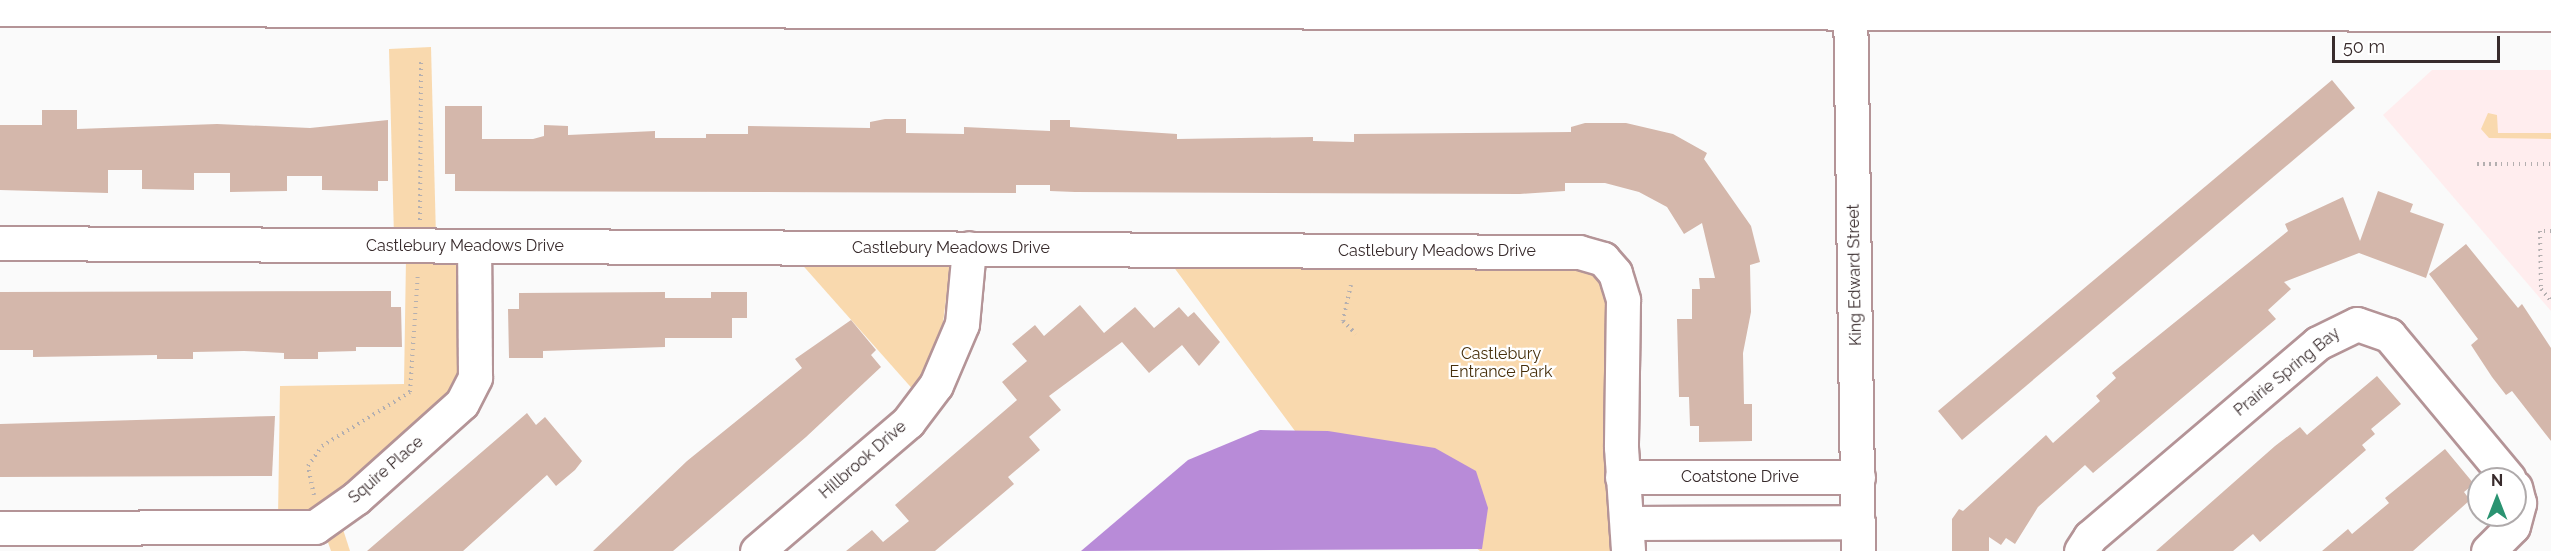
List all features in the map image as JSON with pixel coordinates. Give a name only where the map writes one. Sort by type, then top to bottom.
[{"type":"street","points":[[0,9],[1850,6],[2551,14]]},
{"type":"street","name":"King Edward Street","points":[[1850,6],[1858,536]]},
{"type":"street","name":"Castlebury Meadows Drive","points":[[0,243],[1547,251],[1603,259],[1615,273],[1623,300],[1622,477],[1628,537]]},
{"type":"street","name":"Squire Place","points":[[0,528],[315,526],[356,498],[462,403],[475,377],[474,246]]},
{"type":"street","name":"Hillbrook Drive","points":[[757,551],[908,422],[936,385],[962,324],[969,248]]},
{"type":"street","name":"Prairie Spring Bay","points":[[2081,551],[2090,537],[2318,343],[2357,324],[2389,335],[2499,467]]},
{"type":"street","name":"Coatstone Drive","points":[[1622,477],[1858,477]]},
{"type":"street","points":[[2488,551],[2512,527]]},
{"type":"street","points":[[1628,537],[1858,536]]},
{"type":"path","points":[[325,518],[309,466],[322,446],[410,392],[419,246],[421,60]]},
{"type":"path","points":[[2477,164],[2551,164]]},
{"type":"path","points":[[2551,231],[2540,231],[2541,289],[2551,301]]},
{"type":"path","points":[[1350,285],[1342,321],[1356,334]]},
{"type":"shaded area","points":[[2432,70],[2551,70],[2551,311],[2383,115]]},
{"type":"shaded area","points":[[1260,430],[1328,431],[1435,448],[1476,471],[1488,508],[1482,549],[1081,551],[1188,460]]},
{"type":"green space","points":[[431,47],[436,237],[394,237],[389,49]]},
{"type":"green space","points":[[2488,113],[2497,115],[2498,133],[2551,133],[2551,139],[2489,138],[2481,129]]},
{"type":"green space","points":[[467,255],[467,374],[313,522],[278,518],[280,386],[404,384],[406,258]]},
{"type":"green space","name":"Castlebury Entrance Park","points":[[1577,257],[1605,285],[1612,551],[1480,551],[1328,431],[1295,431],[1170,262]]},
{"type":"green space","points":[[798,260],[951,262],[940,345],[916,393]]},
{"type":"green space","points":[[340,520],[350,551],[331,551],[324,531]]},
{"type":"building","points":[[2332,80],[2355,108],[1962,440],[1938,411]]},
{"type":"building","points":[[445,106],[482,106],[482,139],[533,139],[544,136],[544,125],[568,126],[568,135],[655,131],[655,138],[706,138],[706,134],[748,134],[748,126],[870,128],[870,122],[885,119],[906,119],[906,133],[964,134],[964,127],[1050,131],[1050,120],[1070,120],[1070,127],[1177,134],[1177,139],[1313,137],[1313,141],[1354,142],[1354,134],[1571,132],[1571,127],[1585,123],[1626,123],[1673,134],[1707,153],[1704,159],[1751,226],[1760,262],[1750,265],[1751,312],[1743,353],[1744,404],[1752,404],[1752,441],[1699,442],[1699,426],[1690,426],[1689,397],[1679,397],[1677,319],[1692,319],[1692,289],[1700,289],[1699,278],[1715,278],[1702,223],[1684,234],[1667,207],[1639,192],[1605,183],[1565,183],[1565,191],[1520,194],[1075,192],[1050,191],[1050,185],[1016,185],[1016,193],[455,191],[455,174],[445,174]]},
{"type":"building","points":[[42,110],[77,110],[77,129],[217,124],[310,128],[388,120],[388,181],[378,181],[378,191],[322,190],[322,176],[287,176],[287,191],[230,192],[230,173],[194,173],[194,190],[142,189],[142,170],[108,170],[108,193],[0,190],[0,125],[42,125]]},
{"type":"building","points":[[2378,191],[2413,204],[2410,212],[2444,224],[2426,278],[2359,253],[2284,282],[2291,289],[2268,310],[2276,319],[2093,473],[2085,465],[2038,507],[2015,544],[2006,538],[2001,545],[1989,537],[1989,551],[1952,551],[1952,519],[1959,509],[1963,511],[2046,435],[2053,443],[2100,401],[2096,396],[2116,378],[2112,373],[2288,231],[2285,224],[2343,197],[2360,241]]},
{"type":"building","points":[[2466,244],[2518,308],[2522,304],[2551,348],[2551,441],[2512,391],[2506,395],[2492,377],[2471,345],[2478,339],[2429,274]]},
{"type":"building","points":[[391,291],[391,307],[401,307],[402,347],[356,347],[356,351],[318,352],[318,359],[284,359],[284,353],[244,351],[193,352],[193,359],[157,359],[157,355],[33,357],[33,350],[0,350],[0,292]]},
{"type":"building","points":[[665,292],[665,298],[711,298],[711,292],[747,292],[747,318],[732,318],[732,338],[665,338],[665,347],[543,351],[543,358],[509,358],[508,309],[519,309],[519,293]]},
{"type":"building","points":[[1080,305],[1104,333],[1135,307],[1154,328],[1179,307],[1188,317],[1194,312],[1220,342],[1199,366],[1182,345],[1149,373],[1122,342],[1049,396],[1061,410],[1029,437],[1040,450],[1008,477],[1014,484],[935,551],[846,551],[872,530],[883,542],[909,521],[895,505],[1017,400],[1002,382],[1027,361],[1012,344],[1035,325],[1044,336]]},
{"type":"building","points":[[851,320],[876,350],[871,355],[881,367],[806,437],[673,551],[593,551],[687,461],[802,368],[795,359]]},
{"type":"building","points":[[2377,376],[2401,404],[2371,429],[2375,434],[2362,445],[2366,450],[2260,542],[2253,534],[2233,551],[2156,551],[2275,446],[2300,427],[2307,435]]},
{"type":"building","points":[[527,413],[536,425],[545,417],[582,461],[575,470],[556,486],[547,475],[463,551],[367,551]]},
{"type":"building","points":[[275,416],[272,476],[0,477],[0,424]]},
{"type":"building","points":[[2445,449],[2467,476],[2467,490],[2464,492],[2467,496],[2467,503],[2413,551],[2322,551],[2348,529],[2352,534],[2389,503],[2385,498]]}]
